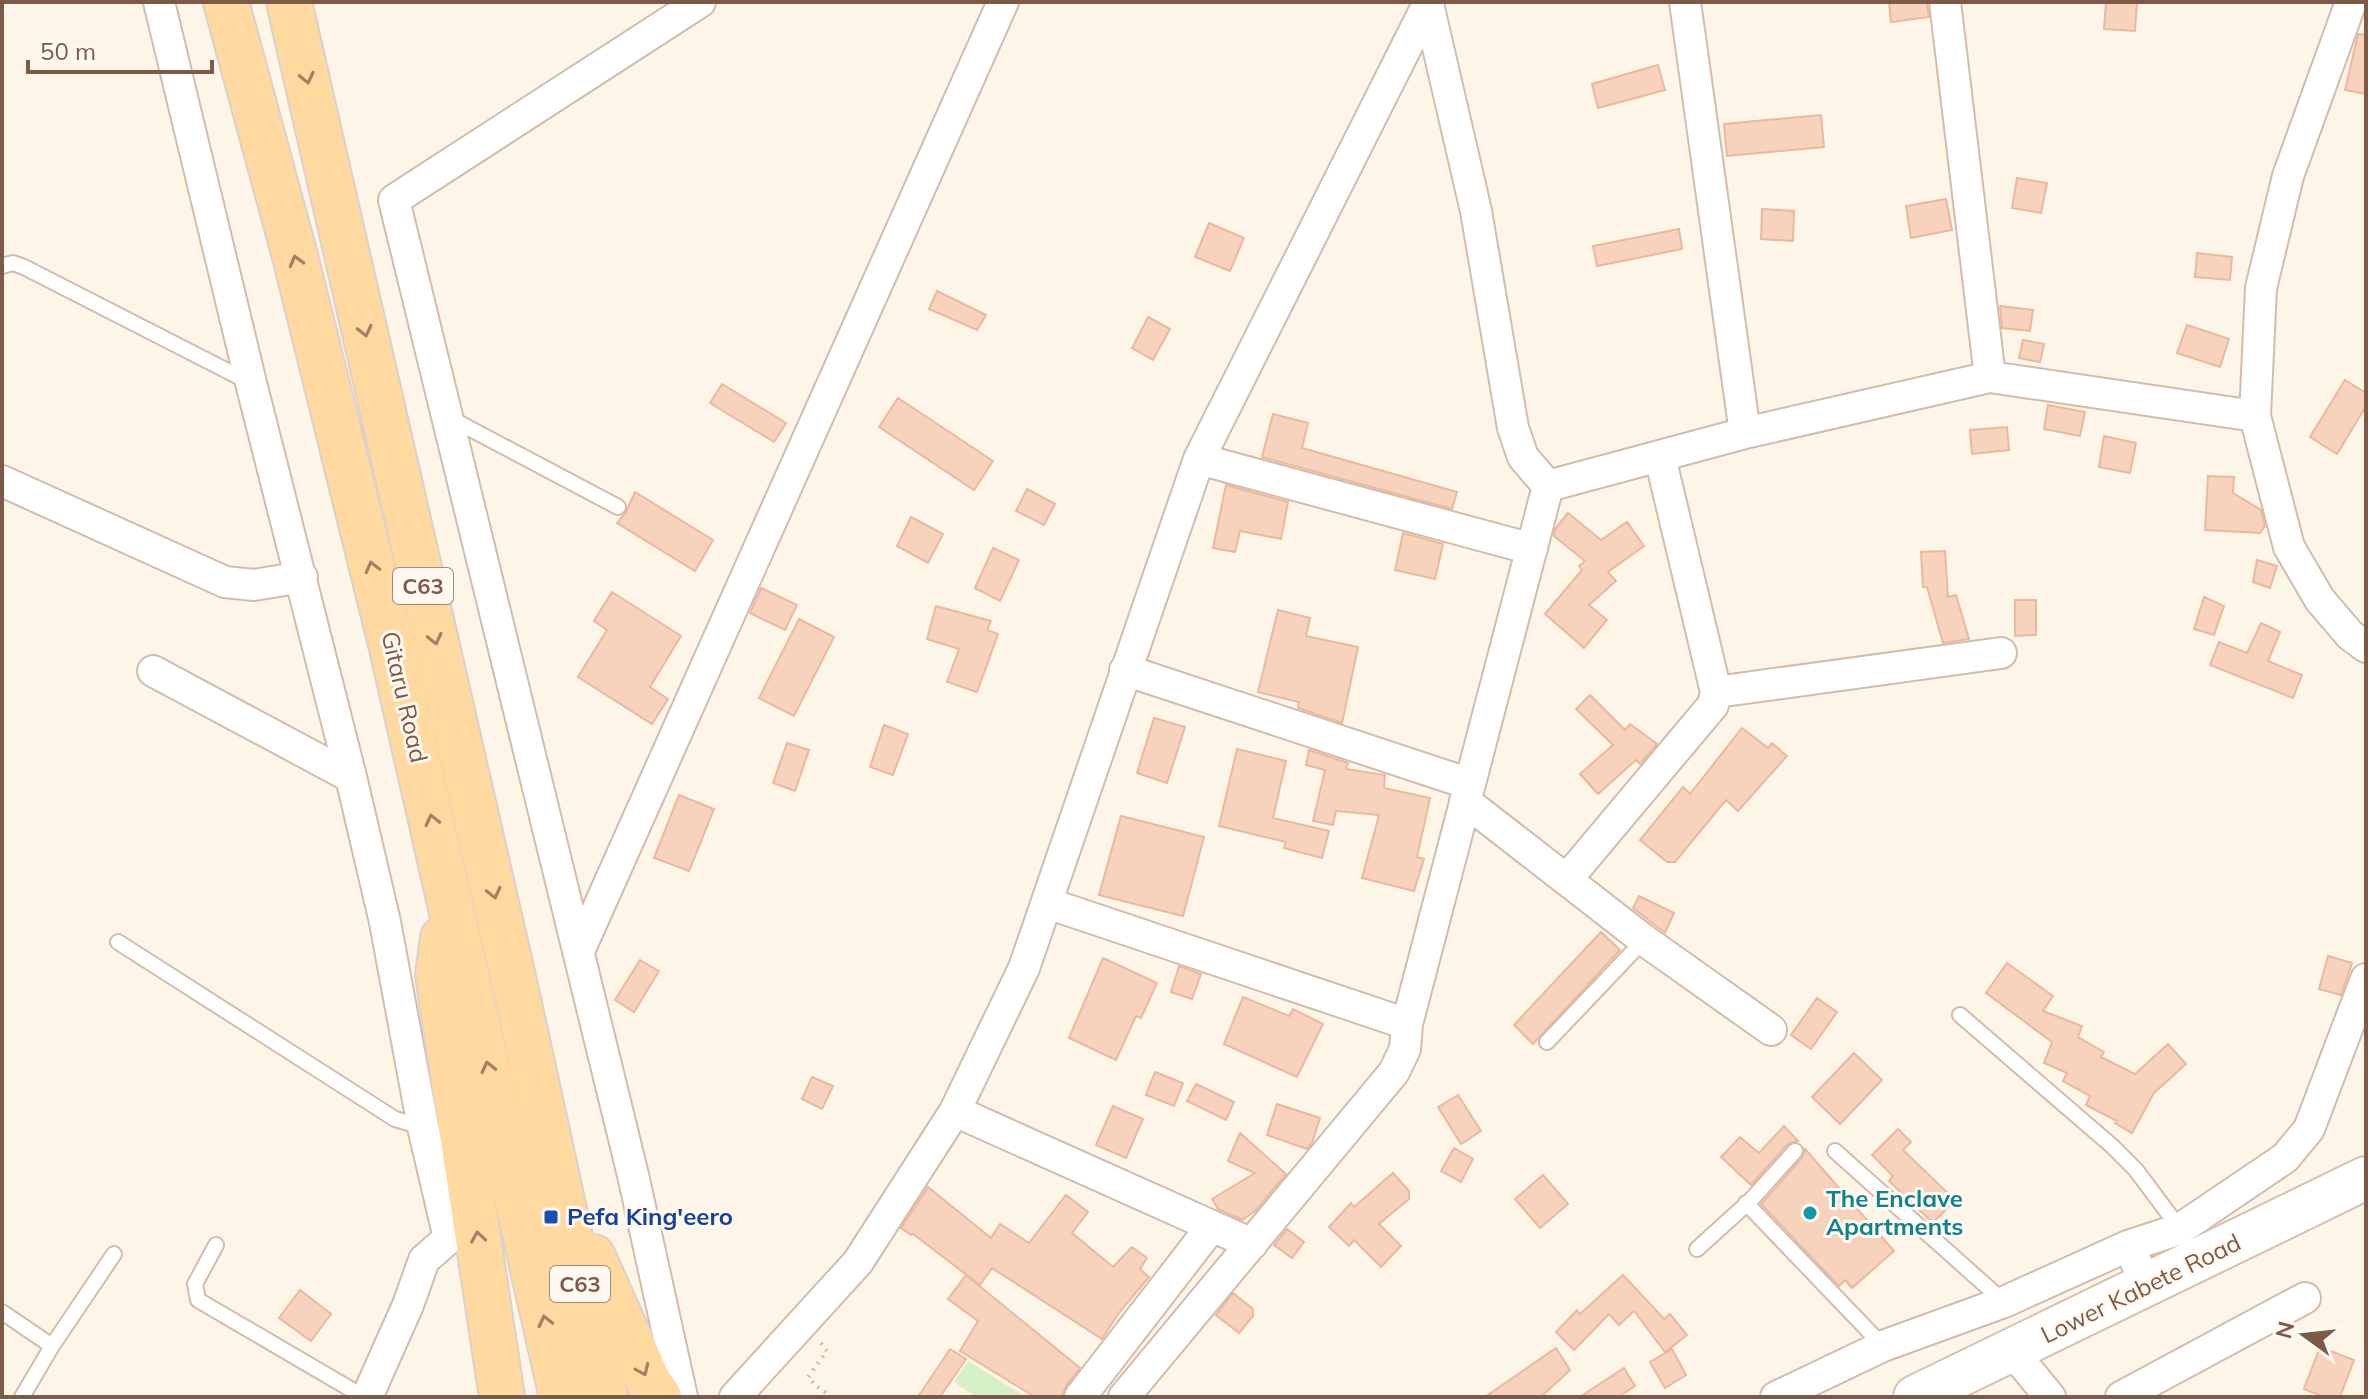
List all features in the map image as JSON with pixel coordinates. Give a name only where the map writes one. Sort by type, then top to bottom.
[{"type":"main road","name":"Gitaru Road","points":[[226,2],[300,276],[392,648],[562,1397]]},
{"type":"main road","name":"Gitaru Road","points":[[289,2],[605,1397]]},
{"type":"main road","points":[[450,896],[438,975],[502,1397]]},
{"type":"main road","points":[[555,1170],[649,1383],[659,1397]]},
{"type":"main road","name":"Lower Kabete Road","points":[[1915,1397],[2366,1178]]},
{"type":"street","points":[[159,2],[351,777],[385,922],[423,1127],[449,1238],[424,1260],[408,1305],[366,1397]]},
{"type":"street","points":[[682,1397],[633,1175],[394,200],[700,2]]},
{"type":"street","points":[[579,951],[1003,2]]},
{"type":"street","points":[[1685,2],[1745,433]]},
{"type":"street","points":[[1945,2],[1990,377]]},
{"type":"street","points":[[2351,2],[2288,176],[2261,288],[2255,416],[2289,547],[2320,600],[2350,635],[2366,647]]},
{"type":"street","points":[[735,1397],[858,1262],[955,1111],[1024,968],[1199,459],[1428,3]]},
{"type":"street","points":[[1428,3],[1476,211],[1513,428],[1523,457],[1548,486]]},
{"type":"street","points":[[1548,486],[1745,433],[1990,377],[2255,416]]},
{"type":"street","points":[[1567,879],[1713,705],[1716,692],[1660,457]]},
{"type":"street","points":[[1199,459],[1532,549]]},
{"type":"street","points":[[2,481],[225,582],[254,585],[302,577]]},
{"type":"street","points":[[1124,1397],[1394,1072],[1405,1049],[1407,1024],[1548,486]]},
{"type":"street","points":[[1716,692],[2001,653]]},
{"type":"street","points":[[1125,670],[1468,792],[1567,879],[1644,940],[1771,1030]]},
{"type":"street","points":[[153,671],[351,777]]},
{"type":"street","points":[[1047,903],[1407,1024]]},
{"type":"street","points":[[1776,1397],[1883,1346],[2004,1302],[2128,1246],[2180,1229],[2285,1158],[2309,1129],[2366,979]]},
{"type":"street","points":[[955,1111],[1252,1244]]},
{"type":"street","points":[[1080,1397],[1212,1226]]},
{"type":"street","points":[[2128,1246],[2148,1286]]},
{"type":"street","points":[[2121,1397],[2305,1298]]},
{"type":"street","points":[[2013,1352],[2050,1397]]},
{"type":"lane","points":[[2,266],[13,263],[24,267],[251,383]]},
{"type":"lane","points":[[448,417],[618,507]]},
{"type":"lane","points":[[1547,1042],[1644,940]]},
{"type":"lane","points":[[118,942],[395,1119],[423,1127]]},
{"type":"lane","points":[[1960,1015],[2112,1146],[2136,1170],[2180,1229]]},
{"type":"lane","points":[[1697,1249],[1795,1151]]},
{"type":"lane","points":[[1835,1151],[2004,1302]]},
{"type":"lane","points":[[1746,1203],[1883,1346]]},
{"type":"lane","points":[[216,1245],[195,1284],[198,1300],[366,1397]]},
{"type":"lane","points":[[22,1397],[114,1254]]},
{"type":"lane","points":[[2,1312],[52,1346]]},
{"type":"path","points":[[815,1337],[827,1351],[808,1377],[832,1397]]},
{"type":"green space","points":[[968,1361],[1026,1397],[976,1397],[954,1382]]},
{"type":"building","points":[[1889,2],[1927,2],[1929,17],[1891,22]]},
{"type":"building","points":[[2106,2],[2137,2],[2135,31],[2104,29]]},
{"type":"building","points":[[2358,34],[2366,35],[2366,94],[2345,90]]},
{"type":"building","points":[[1658,65],[1665,90],[1598,108],[1592,84]]},
{"type":"building","points":[[1821,115],[1824,147],[1727,156],[1724,124]]},
{"type":"building","points":[[2017,178],[2047,183],[2041,213],[2012,208]]},
{"type":"building","points":[[1946,199],[1952,230],[1911,238],[1906,206]]},
{"type":"building","points":[[1762,209],[1794,211],[1793,241],[1761,239]]},
{"type":"building","points":[[1209,223],[1244,238],[1230,271],[1195,257]]},
{"type":"building","points":[[1679,229],[1682,249],[1597,266],[1593,246]]},
{"type":"building","points":[[2197,253],[2232,257],[2230,280],[2195,277]]},
{"type":"building","points":[[937,291],[986,315],[977,330],[929,309]]},
{"type":"building","points":[[2000,306],[2033,310],[2030,331],[2002,328]]},
{"type":"building","points":[[1148,317],[1170,329],[1153,360],[1132,348]]},
{"type":"building","points":[[2187,325],[2229,339],[2220,367],[2177,353]]},
{"type":"building","points":[[2023,340],[2044,344],[2040,362],[2019,358]]},
{"type":"building","points":[[2345,380],[2366,393],[2366,406],[2337,454],[2310,437]]},
{"type":"building","points":[[722,384],[786,423],[774,442],[710,403]]},
{"type":"building","points":[[898,398],[993,461],[974,490],[879,427]]},
{"type":"building","points":[[2048,405],[2085,412],[2080,436],[2044,429]]},
{"type":"building","points":[[1273,414],[1308,423],[1302,448],[1457,492],[1452,509],[1262,457]]},
{"type":"building","points":[[2007,427],[2009,450],[1972,454],[1970,430]]},
{"type":"building","points":[[2104,436],[2136,443],[2130,473],[2099,467]]},
{"type":"building","points":[[2208,476],[2234,477],[2233,493],[2261,510],[2265,526],[2260,533],[2205,530]]},
{"type":"building","points":[[1226,485],[1288,502],[1281,539],[1240,531],[1235,552],[1213,548]]},
{"type":"building","points":[[1027,489],[1055,504],[1044,525],[1016,511]]},
{"type":"building","points":[[635,492],[713,540],[695,571],[617,523]]},
{"type":"building","points":[[1568,513],[1601,540],[1627,522],[1644,546],[1608,572],[1616,581],[1589,605],[1607,620],[1584,648],[1545,614],[1582,570],[1579,566],[1585,561],[1554,536],[1555,529]]},
{"type":"building","points":[[911,517],[943,534],[928,563],[897,546]]},
{"type":"building","points":[[1403,533],[1443,544],[1435,579],[1395,570]]},
{"type":"building","points":[[993,548],[1019,560],[1000,601],[975,588]]},
{"type":"building","points":[[1945,551],[1948,597],[1956,595],[1969,639],[1943,643],[1927,587],[1923,587],[1921,552]]},
{"type":"building","points":[[2257,560],[2277,566],[2270,588],[2253,582]]},
{"type":"building","points":[[761,588],[797,605],[785,630],[750,613]]},
{"type":"building","points":[[612,592],[681,636],[650,687],[668,699],[652,724],[578,677],[607,630],[594,621]]},
{"type":"building","points":[[2204,597],[2224,606],[2214,635],[2194,629]]},
{"type":"building","points":[[2015,600],[2036,600],[2036,635],[2015,636]]},
{"type":"building","points":[[936,606],[991,621],[987,630],[998,634],[977,692],[947,682],[959,649],[927,639]]},
{"type":"building","points":[[1278,610],[1310,618],[1306,636],[1358,647],[1342,723],[1298,708],[1299,702],[1258,692]]},
{"type":"building","points":[[799,619],[834,637],[794,716],[759,698]]},
{"type":"building","points":[[2261,623],[2280,632],[2268,661],[2302,675],[2293,698],[2210,665],[2219,642],[2247,653]]},
{"type":"building","points":[[1590,695],[1625,730],[1630,724],[1657,744],[1640,764],[1636,760],[1598,794],[1580,774],[1613,745],[1576,709]]},
{"type":"building","points":[[1154,718],[1185,727],[1167,783],[1137,773]]},
{"type":"building","points":[[884,725],[908,734],[893,775],[870,767]]},
{"type":"building","points":[[1742,728],[1768,748],[1772,743],[1787,756],[1738,811],[1726,800],[1675,862],[1667,862],[1640,840],[1683,787],[1690,794]]},
{"type":"building","points":[[787,743],[809,750],[795,791],[773,783]]},
{"type":"building","points":[[1237,749],[1286,761],[1273,818],[1329,831],[1322,858],[1284,848],[1286,842],[1219,826]]},
{"type":"building","points":[[1309,750],[1348,763],[1346,769],[1385,775],[1384,788],[1430,798],[1417,857],[1424,859],[1414,891],[1362,878],[1379,815],[1336,811],[1333,825],[1313,821],[1325,770],[1306,765]]},
{"type":"building","points":[[679,795],[714,809],[689,871],[654,858]]},
{"type":"building","points":[[1121,816],[1204,837],[1183,916],[1099,895]]},
{"type":"building","points":[[1639,896],[1674,913],[1665,933],[1633,908]]},
{"type":"building","points":[[1601,932],[1620,950],[1533,1044],[1514,1025]]},
{"type":"building","points":[[2328,956],[2352,963],[2341,995],[2319,989]]},
{"type":"building","points":[[1103,958],[1157,983],[1141,1018],[1136,1016],[1116,1060],[1069,1038]]},
{"type":"building","points":[[640,960],[659,971],[634,1012],[615,1000]]},
{"type":"building","points":[[2007,963],[2053,996],[2043,1011],[2082,1026],[2078,1037],[2104,1052],[2101,1057],[2135,1074],[2168,1044],[2186,1064],[2154,1093],[2132,1133],[2115,1123],[2117,1121],[2086,1105],[2090,1096],[2063,1081],[2067,1073],[2044,1063],[2052,1042],[1986,993]]},
{"type":"building","points":[[1179,966],[1201,974],[1192,999],[1171,992]]},
{"type":"building","points":[[1243,997],[1289,1016],[1293,1009],[1323,1024],[1297,1077],[1224,1044]]},
{"type":"building","points":[[1817,998],[1837,1012],[1811,1049],[1791,1035]]},
{"type":"building","points":[[1854,1053],[1882,1080],[1840,1124],[1812,1097]]},
{"type":"building","points":[[1155,1072],[1183,1083],[1174,1106],[1146,1095]]},
{"type":"building","points":[[812,1077],[833,1086],[822,1109],[802,1099]]},
{"type":"building","points":[[1196,1084],[1234,1102],[1226,1120],[1187,1101]]},
{"type":"building","points":[[1458,1095],[1481,1131],[1461,1144],[1438,1107]]},
{"type":"building","points":[[1277,1104],[1320,1118],[1307,1149],[1267,1135]]},
{"type":"building","points":[[1113,1106],[1143,1119],[1126,1158],[1096,1145]]},
{"type":"building","points":[[1784,1126],[1798,1141],[1788,1144],[1751,1185],[1721,1157],[1740,1137],[1759,1153]]},
{"type":"building","points":[[1898,1129],[1911,1142],[1903,1150],[1955,1200],[1933,1223],[1889,1181],[1893,1176],[1872,1155]]},
{"type":"building","points":[[1240,1133],[1286,1174],[1255,1211],[1242,1220],[1218,1209],[1212,1199],[1255,1173],[1228,1161]]},
{"type":"building","points":[[1454,1148],[1473,1159],[1461,1182],[1441,1171]]},
{"type":"building","name":"The Enclave Apartments","points":[[1805,1149],[1894,1251],[1852,1288],[1845,1280],[1839,1286],[1761,1204],[1802,1158]]},
{"type":"building","points":[[1393,1173],[1409,1191],[1409,1199],[1379,1224],[1401,1246],[1381,1267],[1354,1240],[1349,1246],[1329,1227],[1351,1203],[1354,1207]]},
{"type":"building","points":[[1543,1175],[1568,1204],[1540,1228],[1515,1199]]},
{"type":"building","points":[[928,1187],[991,1238],[1000,1224],[1029,1243],[1066,1195],[1088,1212],[1072,1233],[1113,1267],[1132,1247],[1147,1258],[1140,1269],[1149,1277],[1102,1339],[992,1268],[980,1285],[901,1228]]},
{"type":"building","points":[[1287,1229],[1304,1242],[1292,1258],[1274,1245]]},
{"type":"building","points":[[966,1275],[1080,1368],[1066,1386],[1062,1397],[1035,1397],[960,1351],[978,1321],[948,1299]]},
{"type":"building","points":[[1623,1275],[1664,1319],[1670,1314],[1687,1335],[1665,1352],[1634,1311],[1619,1325],[1609,1314],[1574,1350],[1556,1332],[1577,1310],[1580,1314]]},
{"type":"building","points":[[300,1290],[331,1314],[311,1341],[279,1318]]},
{"type":"building","points":[[1233,1293],[1253,1309],[1253,1316],[1239,1333],[1216,1315]]},
{"type":"building","points":[[2320,1347],[2354,1360],[2340,1397],[2324,1397],[2304,1389]]},
{"type":"building","points":[[1556,1348],[1570,1370],[1541,1397],[1485,1397]]},
{"type":"building","points":[[950,1349],[966,1359],[940,1397],[918,1397]]},
{"type":"building","points":[[1672,1349],[1686,1375],[1665,1388],[1650,1362]]},
{"type":"building","points":[[1624,1368],[1635,1386],[1618,1397],[1580,1397]]},
{"type":"place","name":"The Enclave Apartments","points":[[1810,1213]]},
{"type":"place","name":"Pefa King'eero","points":[[551,1217]]}]
